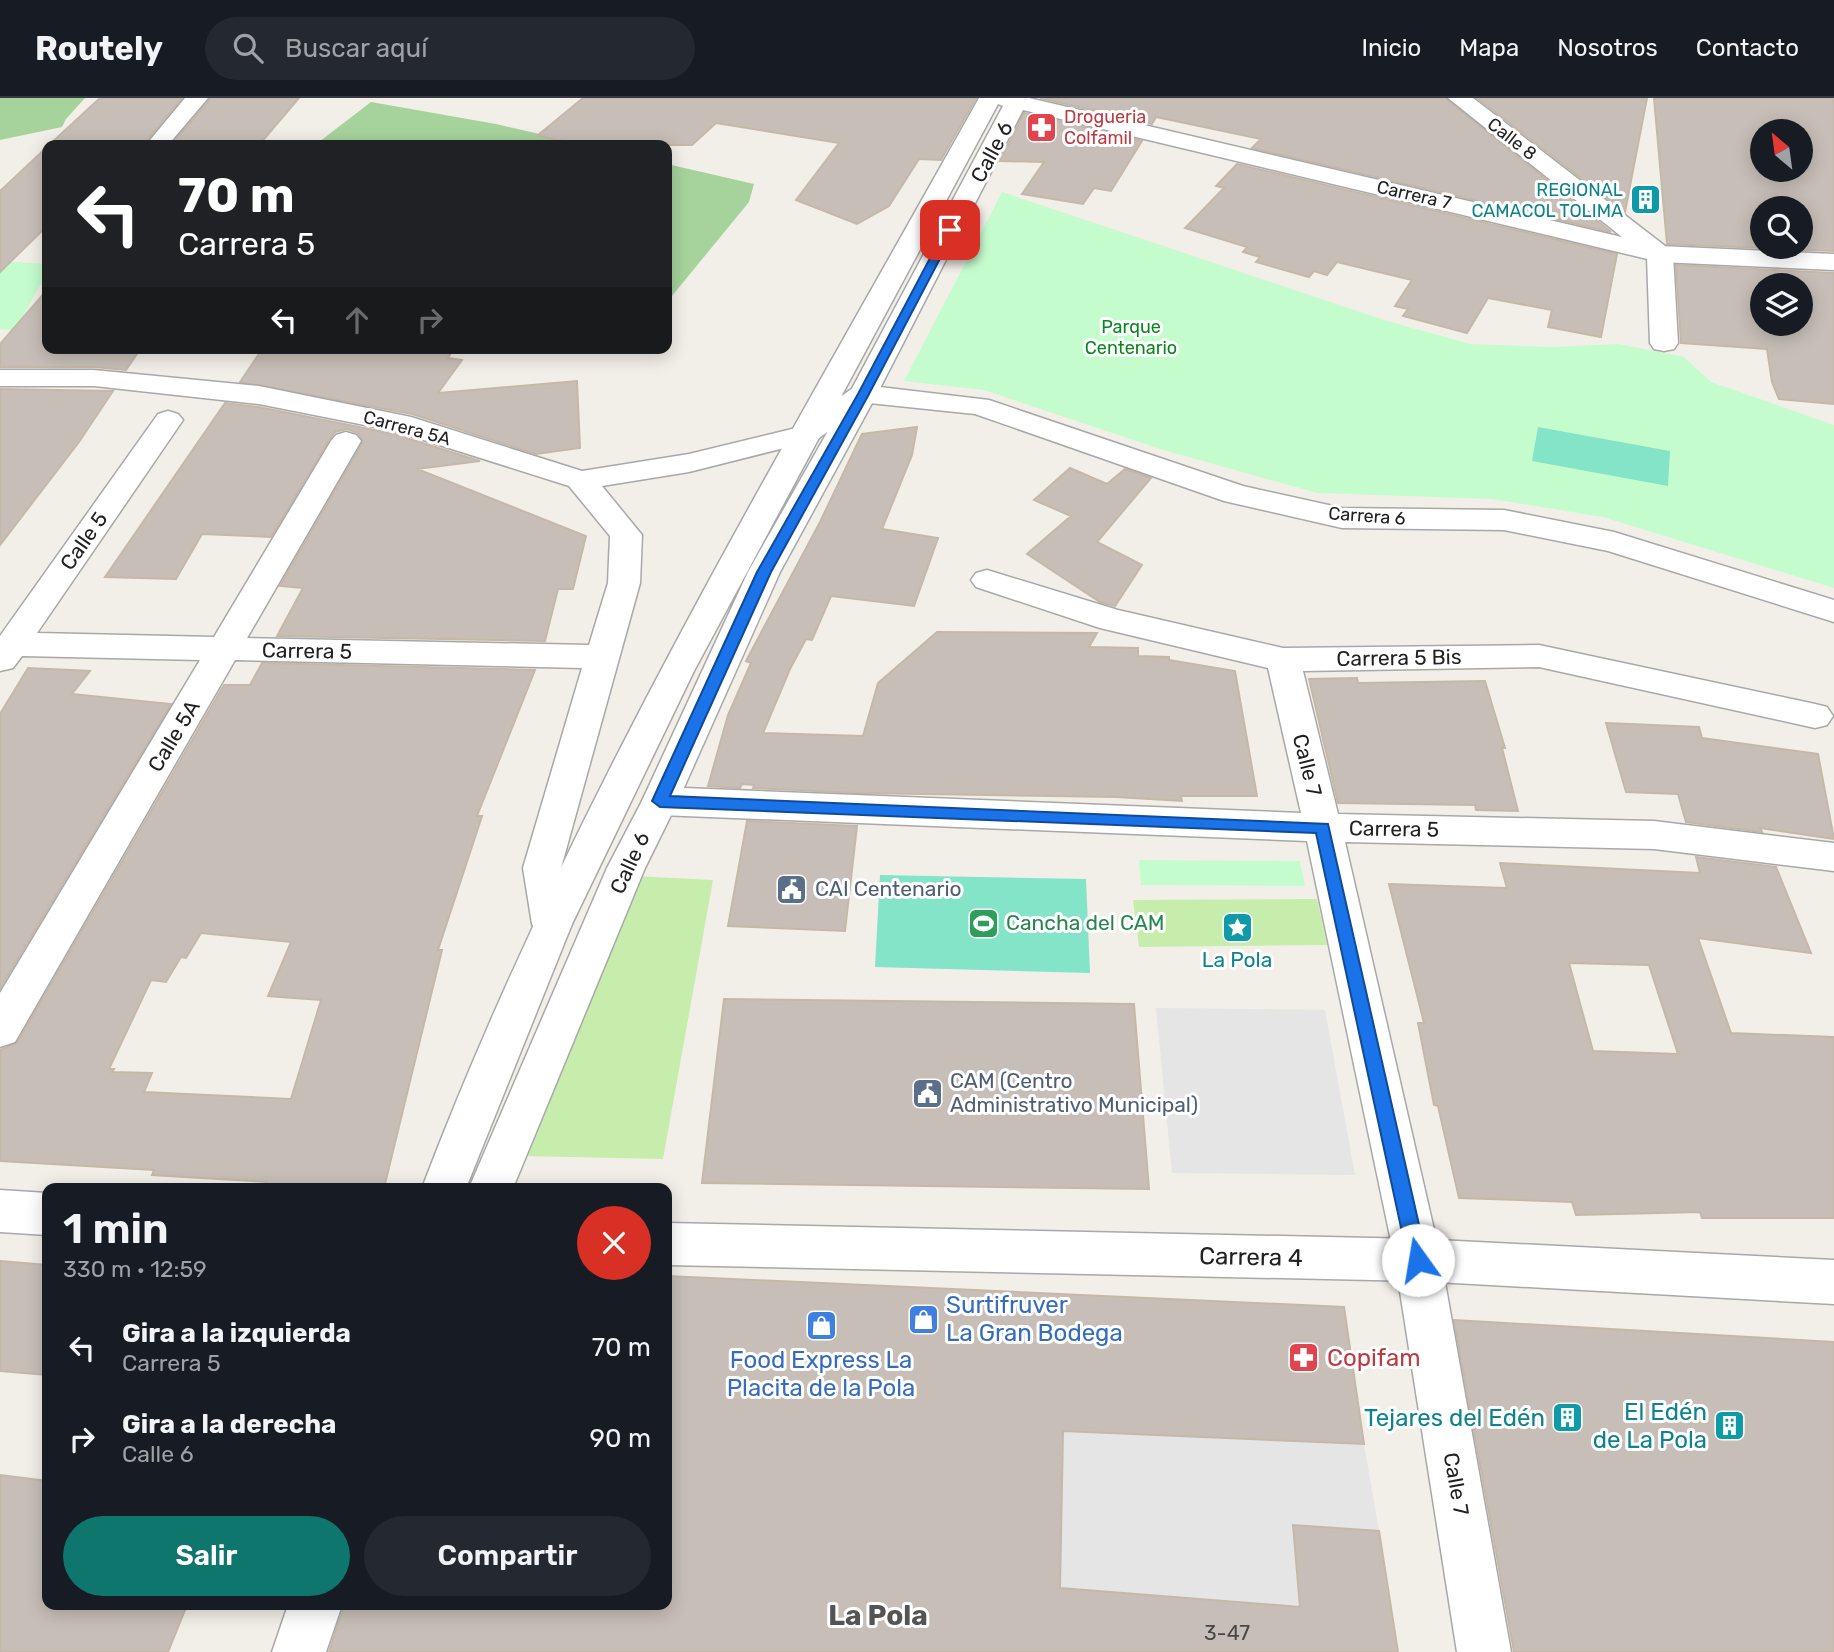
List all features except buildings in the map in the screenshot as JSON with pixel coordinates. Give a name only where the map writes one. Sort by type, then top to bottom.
[{"type":"street","points":[[160,140],[197,98]]},
{"type":"street","name":"Calle 8","points":[[1459,98],[1660,254]]},
{"type":"street","name":"Carrera 7","points":[[1006,99],[1660,254],[1834,262]]},
{"type":"street","name":"Calle 6","points":[[493,1183],[626,868],[660,801],[764,572],[863,394],[1006,99]]},
{"type":"street","name":"Calle 6","points":[[446,1183],[552,924],[677,671],[806,434],[1006,99]]},
{"type":"street","points":[[1660,254],[1664,343]]},
{"type":"street","name":"Carrera 5A","points":[[0,378],[94,378],[259,395],[401,423],[580,480],[689,463],[806,434]]},
{"type":"street","points":[[806,434],[863,394]]},
{"type":"street","name":"Carrera 6","points":[[863,394],[979,406],[1235,494],[1342,518],[1504,520],[1614,542],[1834,611]]},
{"type":"street","name":"Calle 5","points":[[6,653],[168,420]]},
{"type":"street","name":"Calle 5A","points":[[0,1030],[226,650],[346,441]]},
{"type":"street","points":[[552,924],[542,868],[624,583],[626,535],[580,480]]},
{"type":"street","name":"Carrera 5 Bis","points":[[986,580],[1112,620],[1283,660],[1539,656],[1815,716]]},
{"type":"street","name":"Carrera 5","points":[[6,653],[226,650],[601,657]]},
{"type":"street","name":"Calle 7","points":[[1283,660],[1323,828],[1418,1260],[1485,1652]]},
{"type":"street","name":"Carrera 5","points":[[660,801],[1323,828],[1654,835],[1834,857]]},
{"type":"street","points":[[0,1211],[42,1214]]},
{"type":"street","name":"Carrera 4","points":[[672,1244],[1418,1260],[1834,1282]]},
{"type":"street","points":[[299,1652],[313,1610]]},
{"type":"green space","points":[[0,98],[85,98],[62,127],[0,140]]},
{"type":"green space","points":[[371,102],[496,124],[565,140],[322,140]]},
{"type":"green space","points":[[672,165],[754,184],[749,202],[672,296]]},
{"type":"green space","name":"Parque Centenario","points":[[1002,192],[1384,320],[1470,344],[1552,347],[1619,344],[1684,357],[1711,382],[1834,425],[1834,588],[1603,517],[1492,499],[1317,493],[1160,449],[984,390],[904,381]]},
{"type":"green space","points":[[0,261],[42,264],[42,282],[15,330],[0,329]]},
{"type":"green space","points":[[1538,427],[1670,451],[1668,486],[1532,461]]},
{"type":"green space","points":[[1139,860],[1300,861],[1305,886],[1141,885]]},
{"type":"green space","name":"Cancha del CAM","points":[[880,875],[1086,879],[1090,973],[875,967]]},
{"type":"green space","points":[[634,876],[713,880],[663,1159],[521,1156]]},
{"type":"green space","points":[[1317,899],[1327,945],[1139,947],[1133,900]]},
{"type":"shaded area","points":[[1156,1008],[1325,1010],[1355,1175],[1172,1173]]},
{"type":"shaded area","points":[[1063,1431],[1364,1444],[1379,1531],[1293,1525],[1300,1607],[1060,1588]]},
{"type":"place","name":"Drogueria Colfamil","points":[[1041,127]]},
{"type":"place","name":"REGIONAL CAMACOL TOLIMA","points":[[1646,200]]},
{"type":"place","name":"CAI Centenario","points":[[792,889]]},
{"type":"place","name":"Cancha del CAM","points":[[983,923]]},
{"type":"place","name":"La Pola","points":[[1237,928]]},
{"type":"place","name":"CAM (Centro Administrativo Municipal)","points":[[927,1093]]},
{"type":"place","name":"Surtifruver La Gran Bodega","points":[[923,1319]]},
{"type":"place","name":"Food Express La Placita de la Pola","points":[[821,1326]]},
{"type":"place","name":"Copifam","points":[[1304,1358]]},
{"type":"place","name":"Tejares del Edén","points":[[1568,1418]]},
{"type":"place","name":"El Edén de La Pola","points":[[1730,1426]]},
{"type":"district","name":"La Pola","points":[[878,1615]]},
{"type":"route","points":[[950,230],[764,572],[660,801],[1323,828],[1418,1260]]}]
